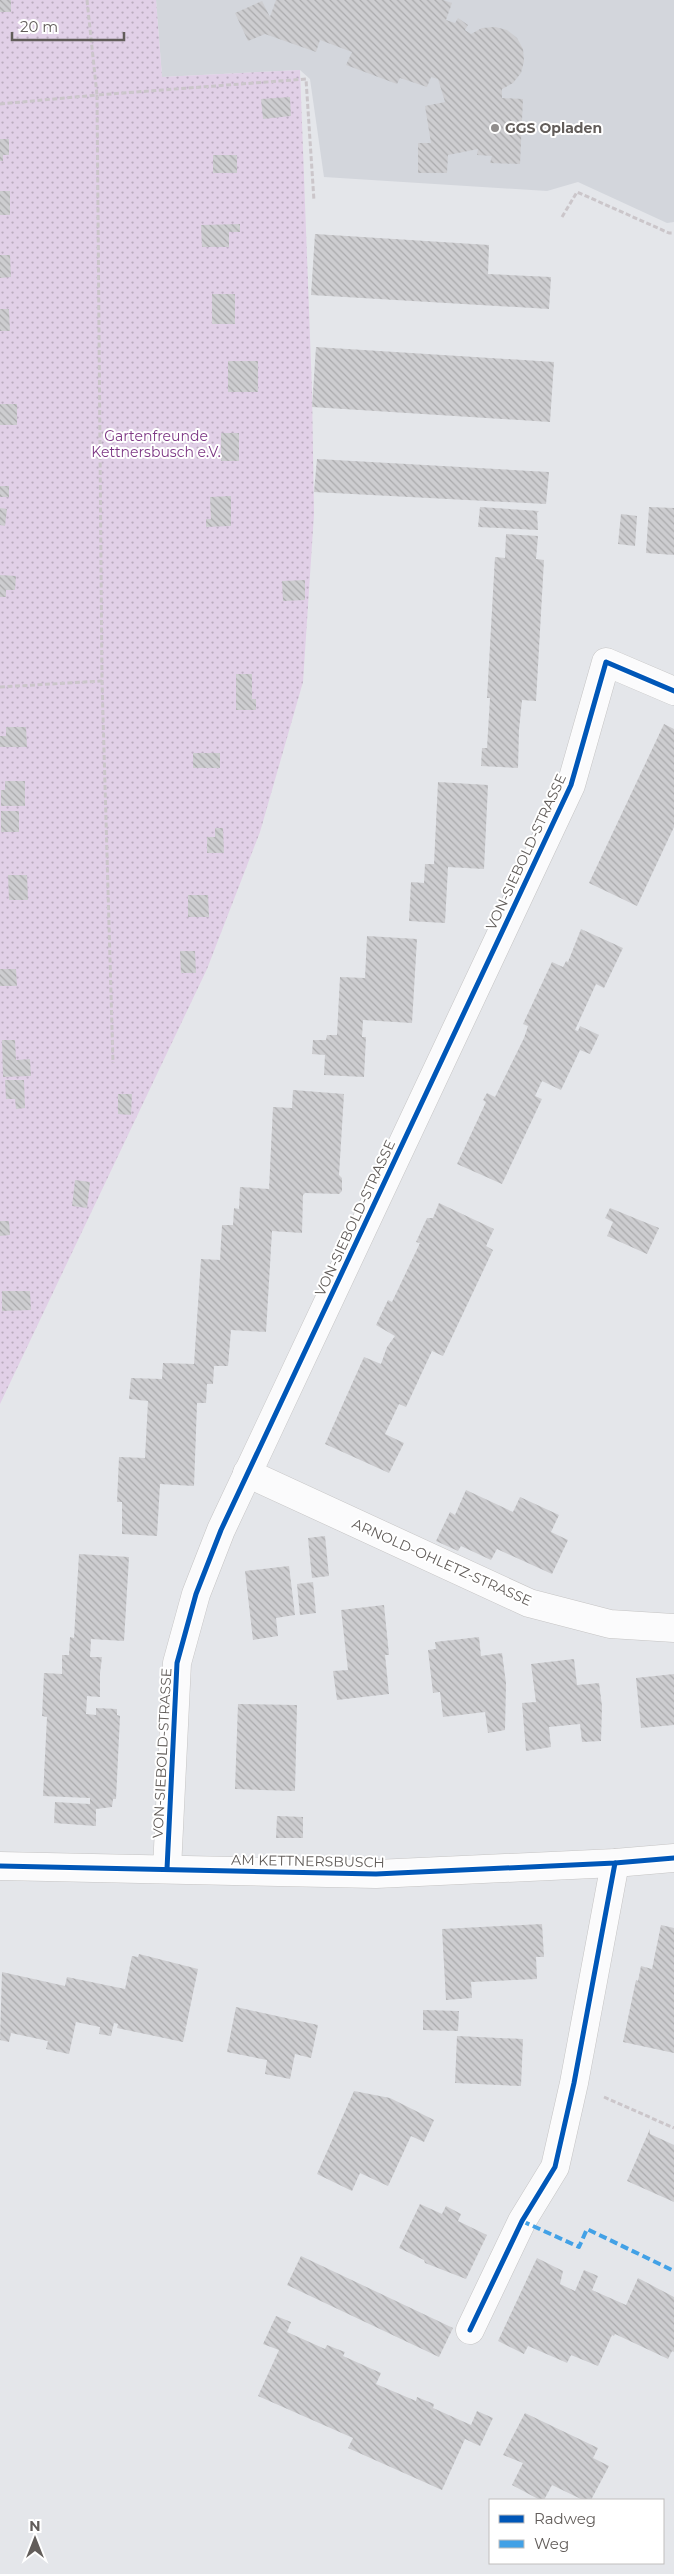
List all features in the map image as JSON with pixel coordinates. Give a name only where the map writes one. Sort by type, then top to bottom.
[{"type":"street","name":"VON-SIEBOLD-STRASSE","points":[[168,1869],[177,1663],[196,1594],[221,1530],[571,785],[606,662],[674,691]]},
{"type":"street","name":"ARNOLD-OHLETZ-STRASSE","points":[[247,1474],[529,1603],[610,1624],[674,1628]]},
{"type":"street","name":"AM KETTNERSBUSCH","points":[[0,1866],[376,1874],[615,1863],[674,1858]]},
{"type":"street","points":[[470,2330],[522,2221],[555,2167],[574,2083],[615,1863]]},
{"type":"path","points":[[87,0],[97,95],[102,681],[113,1064]]},
{"type":"path","points":[[0,104],[306,79],[314,201]]},
{"type":"path","points":[[562,216],[577,192],[669,234],[674,233]]},
{"type":"path","points":[[0,687],[102,681]]},
{"type":"path","points":[[574,2083],[674,2128]]},
{"type":"shaded area","name":"GGS Opladen","points":[[156,0],[674,0],[674,222],[667,223],[578,182],[547,191],[324,177],[310,79],[300,70],[162,77]]},
{"type":"green space","name":"Gartenfreunde Kettnersbusch e.V.","points":[[0,0],[156,0],[162,77],[300,70],[312,390],[314,514],[303,682],[260,832],[207,969],[0,1404]]},
{"type":"building","points":[[0,0],[11,0],[11,12],[0,12]]},
{"type":"building","points":[[276,0],[443,0],[452,3],[446,20],[455,23],[458,18],[468,25],[465,30],[471,34],[482,28],[495,27],[507,30],[517,38],[523,49],[524,61],[521,73],[513,83],[502,89],[502,98],[523,99],[520,164],[490,163],[492,156],[477,155],[478,149],[448,155],[447,173],[418,173],[418,143],[431,143],[425,106],[445,102],[438,79],[431,77],[427,87],[400,78],[397,84],[346,65],[352,52],[320,40],[316,52],[265,34],[248,41],[235,13],[262,1],[270,17]]},
{"type":"building","points":[[290,97],[291,116],[263,119],[261,99]]},
{"type":"building","points":[[0,139],[9,139],[9,155],[3,155],[3,161],[0,161]]},
{"type":"building","points":[[213,155],[237,155],[237,173],[213,173]]},
{"type":"building","points":[[0,191],[10,191],[10,215],[0,215]]},
{"type":"building","points":[[240,224],[240,232],[229,232],[229,247],[202,247],[201,225]]},
{"type":"building","points":[[315,234],[489,245],[488,274],[551,277],[549,309],[311,295]]},
{"type":"building","points":[[0,255],[10,255],[11,277],[0,278]]},
{"type":"building","points":[[212,294],[235,294],[235,324],[212,324]]},
{"type":"building","points":[[0,309],[9,309],[10,331],[0,331]]},
{"type":"building","points":[[316,347],[554,362],[550,422],[312,407]]},
{"type":"building","points":[[228,361],[258,361],[258,392],[228,392]]},
{"type":"building","points":[[0,404],[17,404],[17,425],[0,425]]},
{"type":"building","points":[[221,433],[239,433],[239,461],[221,461]]},
{"type":"building","points":[[317,459],[549,472],[546,504],[314,492]]},
{"type":"building","points":[[0,486],[9,486],[9,497],[0,497]]},
{"type":"building","points":[[231,496],[231,526],[206,527],[206,519],[211,519],[210,497]]},
{"type":"building","points":[[480,507],[539,511],[537,513],[538,530],[478,527]]},
{"type":"building","points":[[649,507],[674,508],[674,555],[646,553]]},
{"type":"building","points":[[0,508],[7,509],[5,526],[0,525]]},
{"type":"building","points":[[621,514],[637,516],[635,546],[618,544]]},
{"type":"building","points":[[506,534],[538,536],[536,559],[544,560],[536,701],[522,700],[518,768],[481,766],[482,748],[487,748],[490,698],[487,698],[495,557],[505,558]]},
{"type":"building","points":[[0,575],[16,576],[15,590],[6,590],[6,597],[0,597]]},
{"type":"building","points":[[305,580],[305,600],[283,601],[282,581]]},
{"type":"building","points":[[236,674],[252,674],[252,699],[256,699],[256,710],[236,710]]},
{"type":"building","points":[[664,724],[674,729],[674,827],[637,906],[589,883]]},
{"type":"building","points":[[6,727],[26,727],[27,747],[0,747],[0,736],[6,736]]},
{"type":"building","points":[[193,753],[220,753],[220,768],[193,768]]},
{"type":"building","points":[[5,781],[25,781],[25,806],[1,806],[1,790],[5,790]]},
{"type":"building","points":[[438,782],[488,785],[484,869],[448,867],[445,923],[409,921],[411,882],[424,883],[425,864],[434,864]]},
{"type":"building","points":[[1,811],[19,811],[19,832],[1,832]]},
{"type":"building","points":[[215,828],[223,828],[224,853],[207,853],[207,837],[215,837]]},
{"type":"building","points":[[8,875],[27,875],[28,900],[9,900]]},
{"type":"building","points":[[188,895],[208,895],[209,917],[188,917]]},
{"type":"building","points":[[581,929],[623,948],[604,988],[596,984],[575,1030],[578,1031],[580,1026],[599,1035],[590,1054],[580,1050],[561,1090],[542,1081],[535,1096],[542,1099],[502,1184],[457,1164],[486,1102],[483,1100],[487,1093],[495,1097],[524,1038],[528,1026],[523,1024],[552,962],[563,967],[566,961],[568,962]]},
{"type":"building","points":[[367,936],[417,939],[412,1023],[363,1020],[362,1037],[366,1037],[364,1077],[324,1075],[325,1055],[312,1054],[313,1040],[326,1040],[327,1035],[337,1035],[340,977],[365,978]]},
{"type":"building","points":[[180,951],[195,951],[196,973],[181,973]]},
{"type":"building","points":[[0,969],[16,969],[17,986],[0,986]]},
{"type":"building","points":[[2,1040],[15,1040],[16,1060],[30,1059],[31,1076],[3,1077]]},
{"type":"building","points":[[5,1080],[24,1080],[25,1108],[16,1109],[15,1099],[6,1099]]},
{"type":"building","points":[[293,1090],[344,1094],[339,1175],[342,1178],[342,1191],[339,1194],[305,1193],[303,1195],[302,1233],[272,1231],[266,1332],[231,1330],[228,1366],[214,1366],[213,1384],[207,1384],[206,1403],[197,1403],[194,1486],[160,1484],[157,1536],[122,1534],[122,1502],[117,1502],[119,1457],[145,1458],[148,1401],[129,1399],[131,1378],[162,1379],[163,1363],[194,1364],[201,1259],[220,1260],[222,1225],[233,1225],[234,1208],[239,1209],[240,1187],[269,1189],[273,1107],[292,1108]]},
{"type":"building","points":[[118,1094],[132,1094],[131,1115],[118,1114]]},
{"type":"building","points":[[75,1180],[90,1182],[87,1208],[72,1206]]},
{"type":"building","points":[[439,1203],[494,1229],[486,1246],[493,1250],[443,1356],[432,1351],[406,1407],[399,1404],[385,1434],[404,1443],[389,1473],[325,1444],[364,1357],[381,1364],[387,1347],[395,1336],[376,1325],[388,1300],[392,1302],[420,1243],[416,1242],[427,1218],[433,1218]]},
{"type":"building","points":[[610,1208],[659,1228],[647,1254],[607,1236],[613,1222],[605,1218]]},
{"type":"building","points":[[0,1221],[9,1221],[10,1235],[0,1236]]},
{"type":"building","points":[[2,1291],[30,1291],[31,1310],[2,1311]]},
{"type":"building","points":[[466,1490],[513,1512],[520,1497],[559,1515],[551,1532],[568,1540],[552,1574],[497,1549],[491,1560],[461,1546],[458,1551],[436,1541],[450,1512],[455,1515]]},
{"type":"building","points":[[325,1536],[329,1576],[312,1578],[308,1538]]},
{"type":"building","points":[[79,1554],[129,1557],[124,1641],[91,1639],[90,1657],[102,1657],[100,1697],[87,1696],[86,1714],[96,1715],[96,1708],[117,1709],[117,1715],[120,1716],[116,1799],[113,1799],[112,1807],[96,1809],[96,1826],[54,1823],[55,1802],[90,1804],[90,1798],[43,1796],[47,1717],[42,1716],[44,1673],[62,1674],[62,1655],[69,1655],[70,1637],[74,1638]]},
{"type":"building","points":[[289,1566],[295,1615],[276,1618],[278,1636],[253,1640],[245,1571]]},
{"type":"building","points":[[313,1582],[316,1613],[300,1615],[297,1584]]},
{"type":"building","points":[[384,1605],[389,1655],[385,1655],[389,1694],[337,1700],[333,1671],[348,1670],[341,1610]]},
{"type":"building","points":[[479,1637],[481,1656],[502,1653],[506,1683],[505,1730],[488,1733],[485,1712],[443,1717],[440,1692],[433,1693],[428,1650],[436,1649],[435,1642]]},
{"type":"building","points":[[574,1659],[577,1685],[599,1683],[602,1706],[601,1741],[582,1742],[580,1724],[549,1727],[551,1747],[526,1751],[522,1703],[536,1702],[531,1664]]},
{"type":"building","points":[[674,1674],[674,1725],[641,1728],[636,1678]]},
{"type":"building","points":[[238,1704],[297,1705],[295,1791],[235,1789]]},
{"type":"building","points":[[277,1816],[303,1817],[303,1838],[276,1838]]},
{"type":"building","points":[[542,1924],[544,1957],[536,1957],[537,1979],[471,1982],[472,1998],[446,2000],[442,1929]]},
{"type":"building","points":[[661,1925],[674,1928],[674,2053],[623,2042],[636,1980],[638,1981],[641,1966],[652,1969]]},
{"type":"building","points":[[139,1954],[198,1969],[186,2027],[183,2026],[186,2028],[183,2042],[117,2028],[118,2024],[114,2023],[111,2036],[99,2034],[100,2027],[76,2022],[69,2054],[46,2049],[48,2041],[11,2033],[9,2042],[0,2040],[2,1972],[65,1986],[67,1977],[125,1989],[132,1956],[138,1957]]},
{"type":"building","points":[[236,2007],[318,2025],[311,2058],[295,2054],[290,2079],[265,2074],[267,2060],[227,2052]]},
{"type":"building","points":[[423,2010],[459,2011],[458,2031],[423,2030]]},
{"type":"building","points":[[457,2036],[523,2039],[521,2086],[455,2083]]},
{"type":"building","points":[[354,2091],[390,2098],[434,2120],[424,2142],[411,2136],[388,2186],[360,2173],[352,2191],[317,2174]]},
{"type":"building","points":[[650,2129],[650,2134],[674,2145],[674,2202],[627,2181]]},
{"type":"building","points":[[420,2204],[442,2214],[446,2206],[461,2214],[458,2221],[487,2235],[466,2279],[425,2263],[424,2260],[399,2248]]},
{"type":"building","points":[[301,2256],[453,2328],[439,2357],[287,2285]]},
{"type":"building","points":[[537,2258],[563,2271],[560,2284],[575,2291],[584,2270],[598,2276],[592,2290],[626,2305],[638,2278],[674,2297],[674,2352],[672,2351],[668,2359],[615,2334],[614,2336],[612,2335],[598,2366],[571,2355],[567,2363],[528,2346],[524,2354],[498,2341]]},
{"type":"building","points":[[276,2316],[291,2322],[287,2332],[325,2349],[327,2345],[345,2352],[343,2356],[381,2373],[376,2384],[416,2401],[417,2397],[434,2404],[433,2408],[471,2425],[477,2411],[493,2418],[480,2446],[465,2439],[442,2490],[348,2448],[353,2438],[258,2396],[279,2350],[263,2344]]},
{"type":"building","points":[[525,2413],[598,2448],[593,2458],[609,2466],[592,2499],[581,2499],[552,2485],[545,2499],[538,2499],[512,2485],[523,2463],[503,2455]]},
{"type":"marked path","points":[[522,2221],[579,2247],[587,2229],[674,2271]]},
{"type":"cycle path","points":[[167,1869],[177,1663],[196,1594],[221,1530],[571,785],[606,662],[674,691]]},
{"type":"cycle path","points":[[0,1866],[376,1874],[615,1863],[674,1858]]},
{"type":"cycle path","points":[[470,2330],[522,2221],[555,2167],[574,2083],[615,1863]]},
{"type":"place","name":"GGS Opladen","points":[[495,128]]}]
